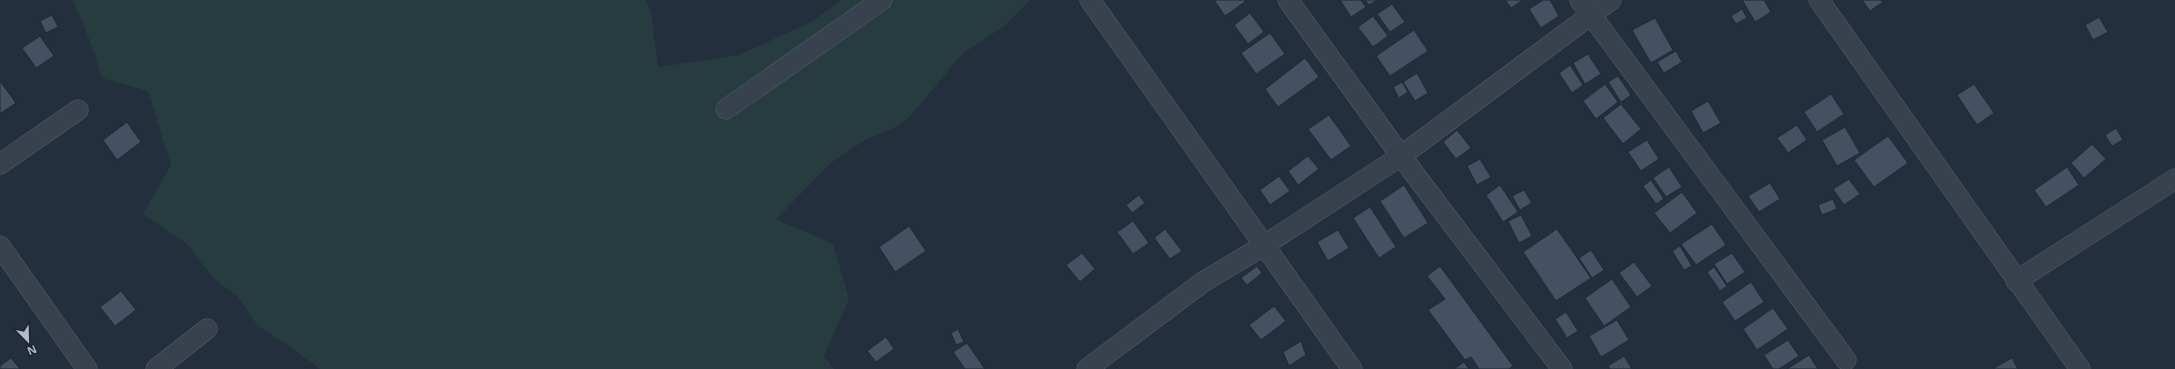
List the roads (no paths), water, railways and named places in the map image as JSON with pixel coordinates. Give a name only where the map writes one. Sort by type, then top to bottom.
[{"type":"street","points":[[726,109],[882,0]]},
{"type":"street","points":[[1090,0],[1263,246],[1352,369]]},
{"type":"street","points":[[1288,0],[1401,156],[1562,369]]},
{"type":"street","points":[[1087,369],[1203,282],[1263,246],[1401,156],[1585,7],[1610,0]]},
{"type":"street","points":[[1819,0],[2080,369]]},
{"type":"street","points":[[1585,7],[1846,360]]},
{"type":"street","points":[[0,164],[78,110]]},
{"type":"street","points":[[2016,280],[2175,179]]},
{"type":"street","points":[[0,246],[87,369]]},
{"type":"street","points":[[156,369],[207,329]]}]
